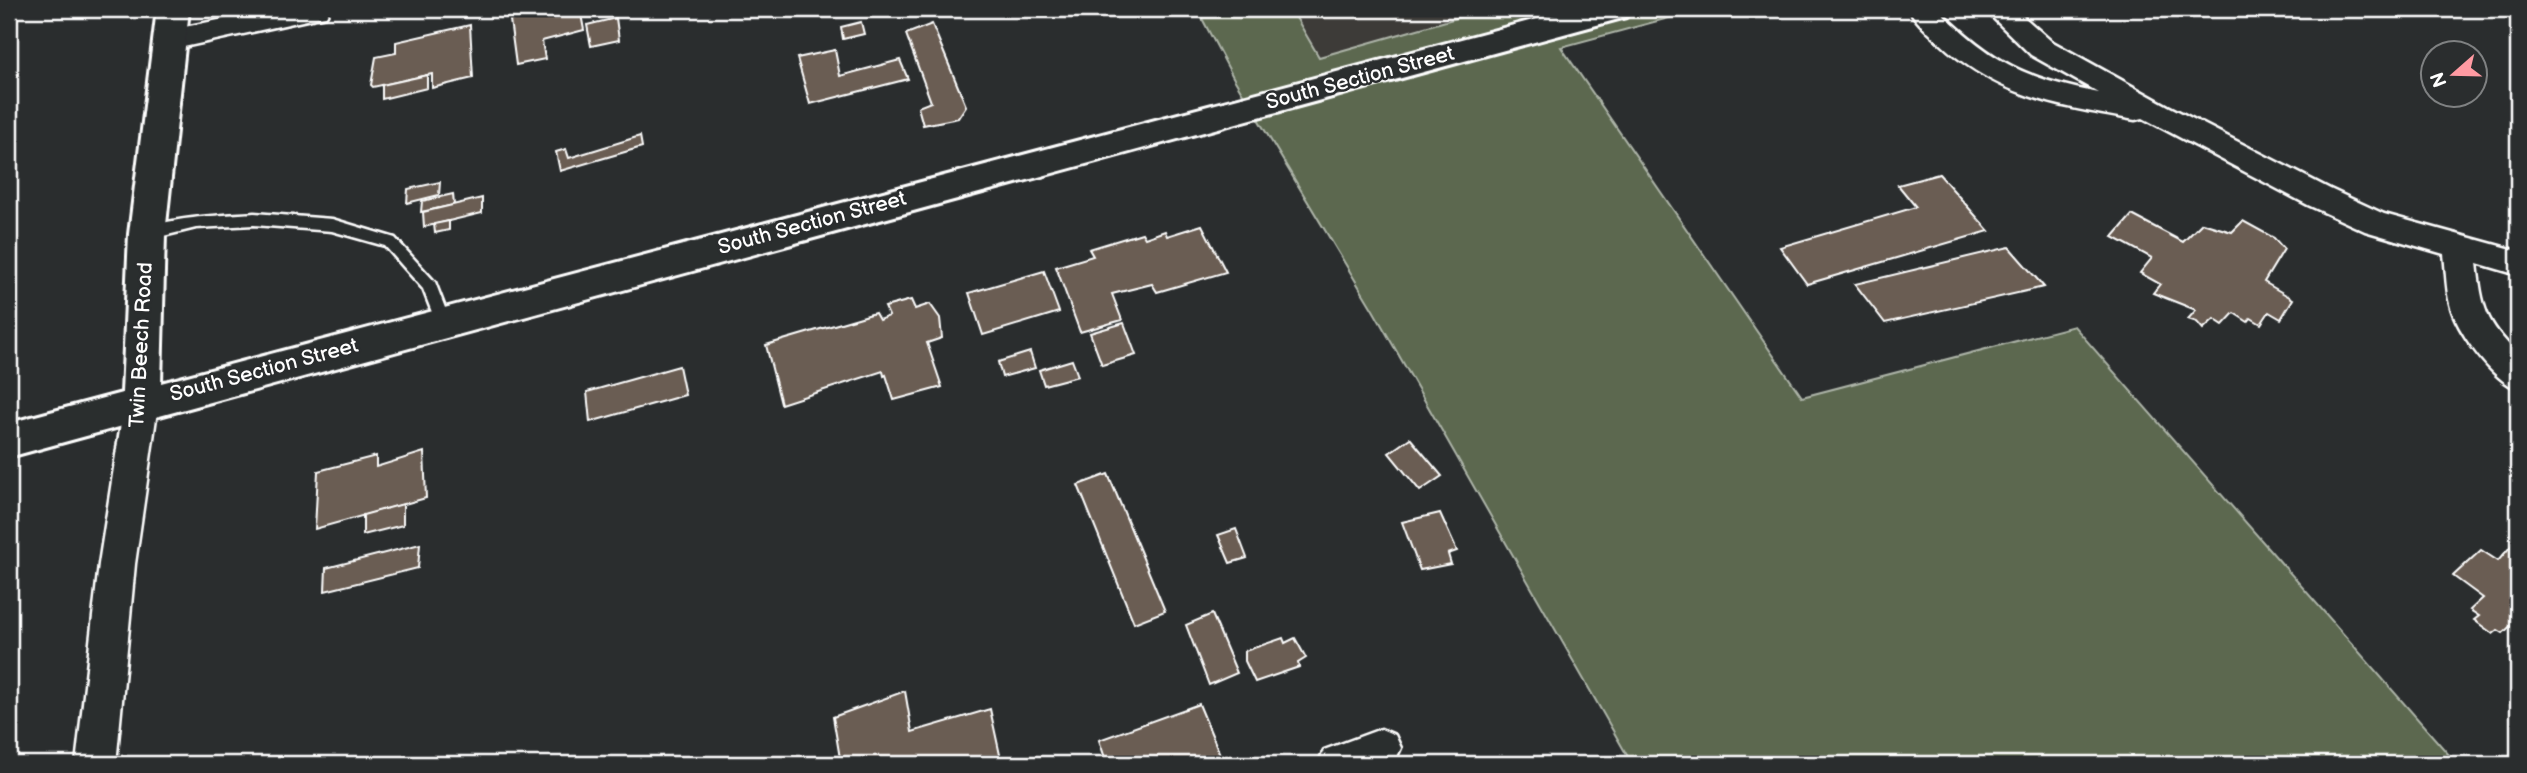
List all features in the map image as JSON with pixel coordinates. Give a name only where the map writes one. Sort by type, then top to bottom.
[{"type":"street","points":[[171,25],[316,9]]},
{"type":"street","name":"South Section Street","points":[[9,440],[442,321],[1615,9]]},
{"type":"street","points":[[1922,9],[1987,67],[2009,79],[2056,95],[2158,113]]},
{"type":"street","points":[[1998,9],[2041,48],[2319,197],[2376,223],[2518,263]]},
{"type":"street","name":"Twin Beech Road","points":[[96,764],[117,564],[141,404],[147,234],[171,25]]},
{"type":"street","points":[[2459,246],[2466,306],[2489,346],[2518,375]]},
{"type":"street","points":[[1338,764],[1381,748]]},
{"type":"lane","points":[[147,234],[196,222],[242,220],[332,225],[390,242],[430,286],[442,321]]},
{"type":"shaded area","points":[[1291,9],[1488,9],[1319,57]]},
{"type":"green space","points":[[1197,9],[1291,9],[1319,57],[1488,9],[1702,9],[1561,47],[1802,397],[2074,326],[2457,764],[1632,764],[1373,310],[1234,79]]},
{"type":"building","points":[[560,9],[580,9],[584,30],[542,41],[545,59],[516,65],[510,20]]},
{"type":"building","points":[[616,18],[619,40],[591,46],[587,25]]},
{"type":"building","points":[[861,22],[864,34],[843,39],[841,27]]},
{"type":"building","points":[[932,24],[966,106],[958,118],[923,125],[918,107],[931,102],[906,34]]},
{"type":"building","points":[[470,25],[473,78],[432,88],[432,74],[373,87],[371,85],[376,57],[396,53],[396,42]]},
{"type":"building","points":[[835,50],[840,76],[900,60],[908,79],[810,104],[797,58]]},
{"type":"building","points":[[427,75],[427,88],[382,99],[382,85]]},
{"type":"building","points":[[640,136],[642,147],[560,171],[556,152],[566,149],[569,158]]},
{"type":"building","points":[[1939,174],[1989,231],[1807,284],[1780,247],[1916,207],[1898,185]]},
{"type":"building","points":[[440,182],[439,195],[407,203],[408,189]]},
{"type":"building","points":[[453,194],[454,205],[421,212],[422,201]]},
{"type":"building","points":[[482,198],[482,213],[424,227],[423,212]]},
{"type":"building","points":[[2132,215],[2183,242],[2202,223],[2232,232],[2243,221],[2274,238],[2284,249],[2264,282],[2293,299],[2281,319],[2269,312],[2261,324],[2251,318],[2248,322],[2234,313],[2223,325],[2214,319],[2203,329],[2197,322],[2188,319],[2196,310],[2153,293],[2160,284],[2140,273],[2152,258],[2113,237]]},
{"type":"building","points":[[449,221],[449,230],[435,233],[434,224]]},
{"type":"building","points":[[1202,225],[1226,272],[1157,292],[1152,284],[1112,294],[1122,320],[1080,332],[1056,267],[1093,256],[1089,249],[1142,233],[1145,238],[1165,231],[1167,236]]},
{"type":"building","points":[[2009,247],[2044,287],[1885,323],[1855,284]]},
{"type":"building","points":[[1044,271],[1059,312],[983,335],[969,293]]},
{"type":"building","points":[[911,300],[915,309],[930,304],[940,318],[942,338],[927,343],[942,387],[894,400],[883,371],[781,404],[766,345],[875,313],[879,320],[889,316],[885,307]]},
{"type":"building","points":[[1124,323],[1136,355],[1102,365],[1090,333]]},
{"type":"building","points":[[1030,352],[1035,368],[1002,377],[998,362]]},
{"type":"building","points":[[1072,360],[1078,376],[1044,385],[1039,370]]},
{"type":"building","points":[[679,366],[685,395],[590,422],[587,392]]},
{"type":"building","points":[[1410,438],[1442,476],[1420,491],[1389,453]]},
{"type":"building","points":[[424,452],[426,498],[315,529],[318,471],[376,456],[376,467]]},
{"type":"building","points":[[1108,474],[1165,611],[1134,623],[1078,485]]},
{"type":"building","points":[[403,504],[403,525],[363,535],[363,515]]},
{"type":"building","points":[[1440,513],[1457,551],[1448,554],[1451,564],[1420,570],[1402,522]]},
{"type":"building","points":[[1236,529],[1247,558],[1230,563],[1218,535]]},
{"type":"building","points":[[2518,538],[2518,623],[2516,621],[2503,633],[2498,630],[2493,634],[2474,620],[2479,616],[2470,610],[2483,598],[2453,576],[2481,550],[2498,561]]},
{"type":"building","points":[[420,544],[418,568],[325,591],[326,568]]},
{"type":"building","points":[[1212,614],[1237,673],[1209,685],[1186,625]]},
{"type":"building","points":[[1283,638],[1285,643],[1295,638],[1306,658],[1298,663],[1299,667],[1255,682],[1245,661],[1245,651]]},
{"type":"building","points":[[905,691],[912,732],[990,709],[1002,764],[841,764],[833,717]]},
{"type":"building","points":[[1199,704],[1224,764],[1145,764],[1143,757],[1125,764],[1107,764],[1099,740]]}]
